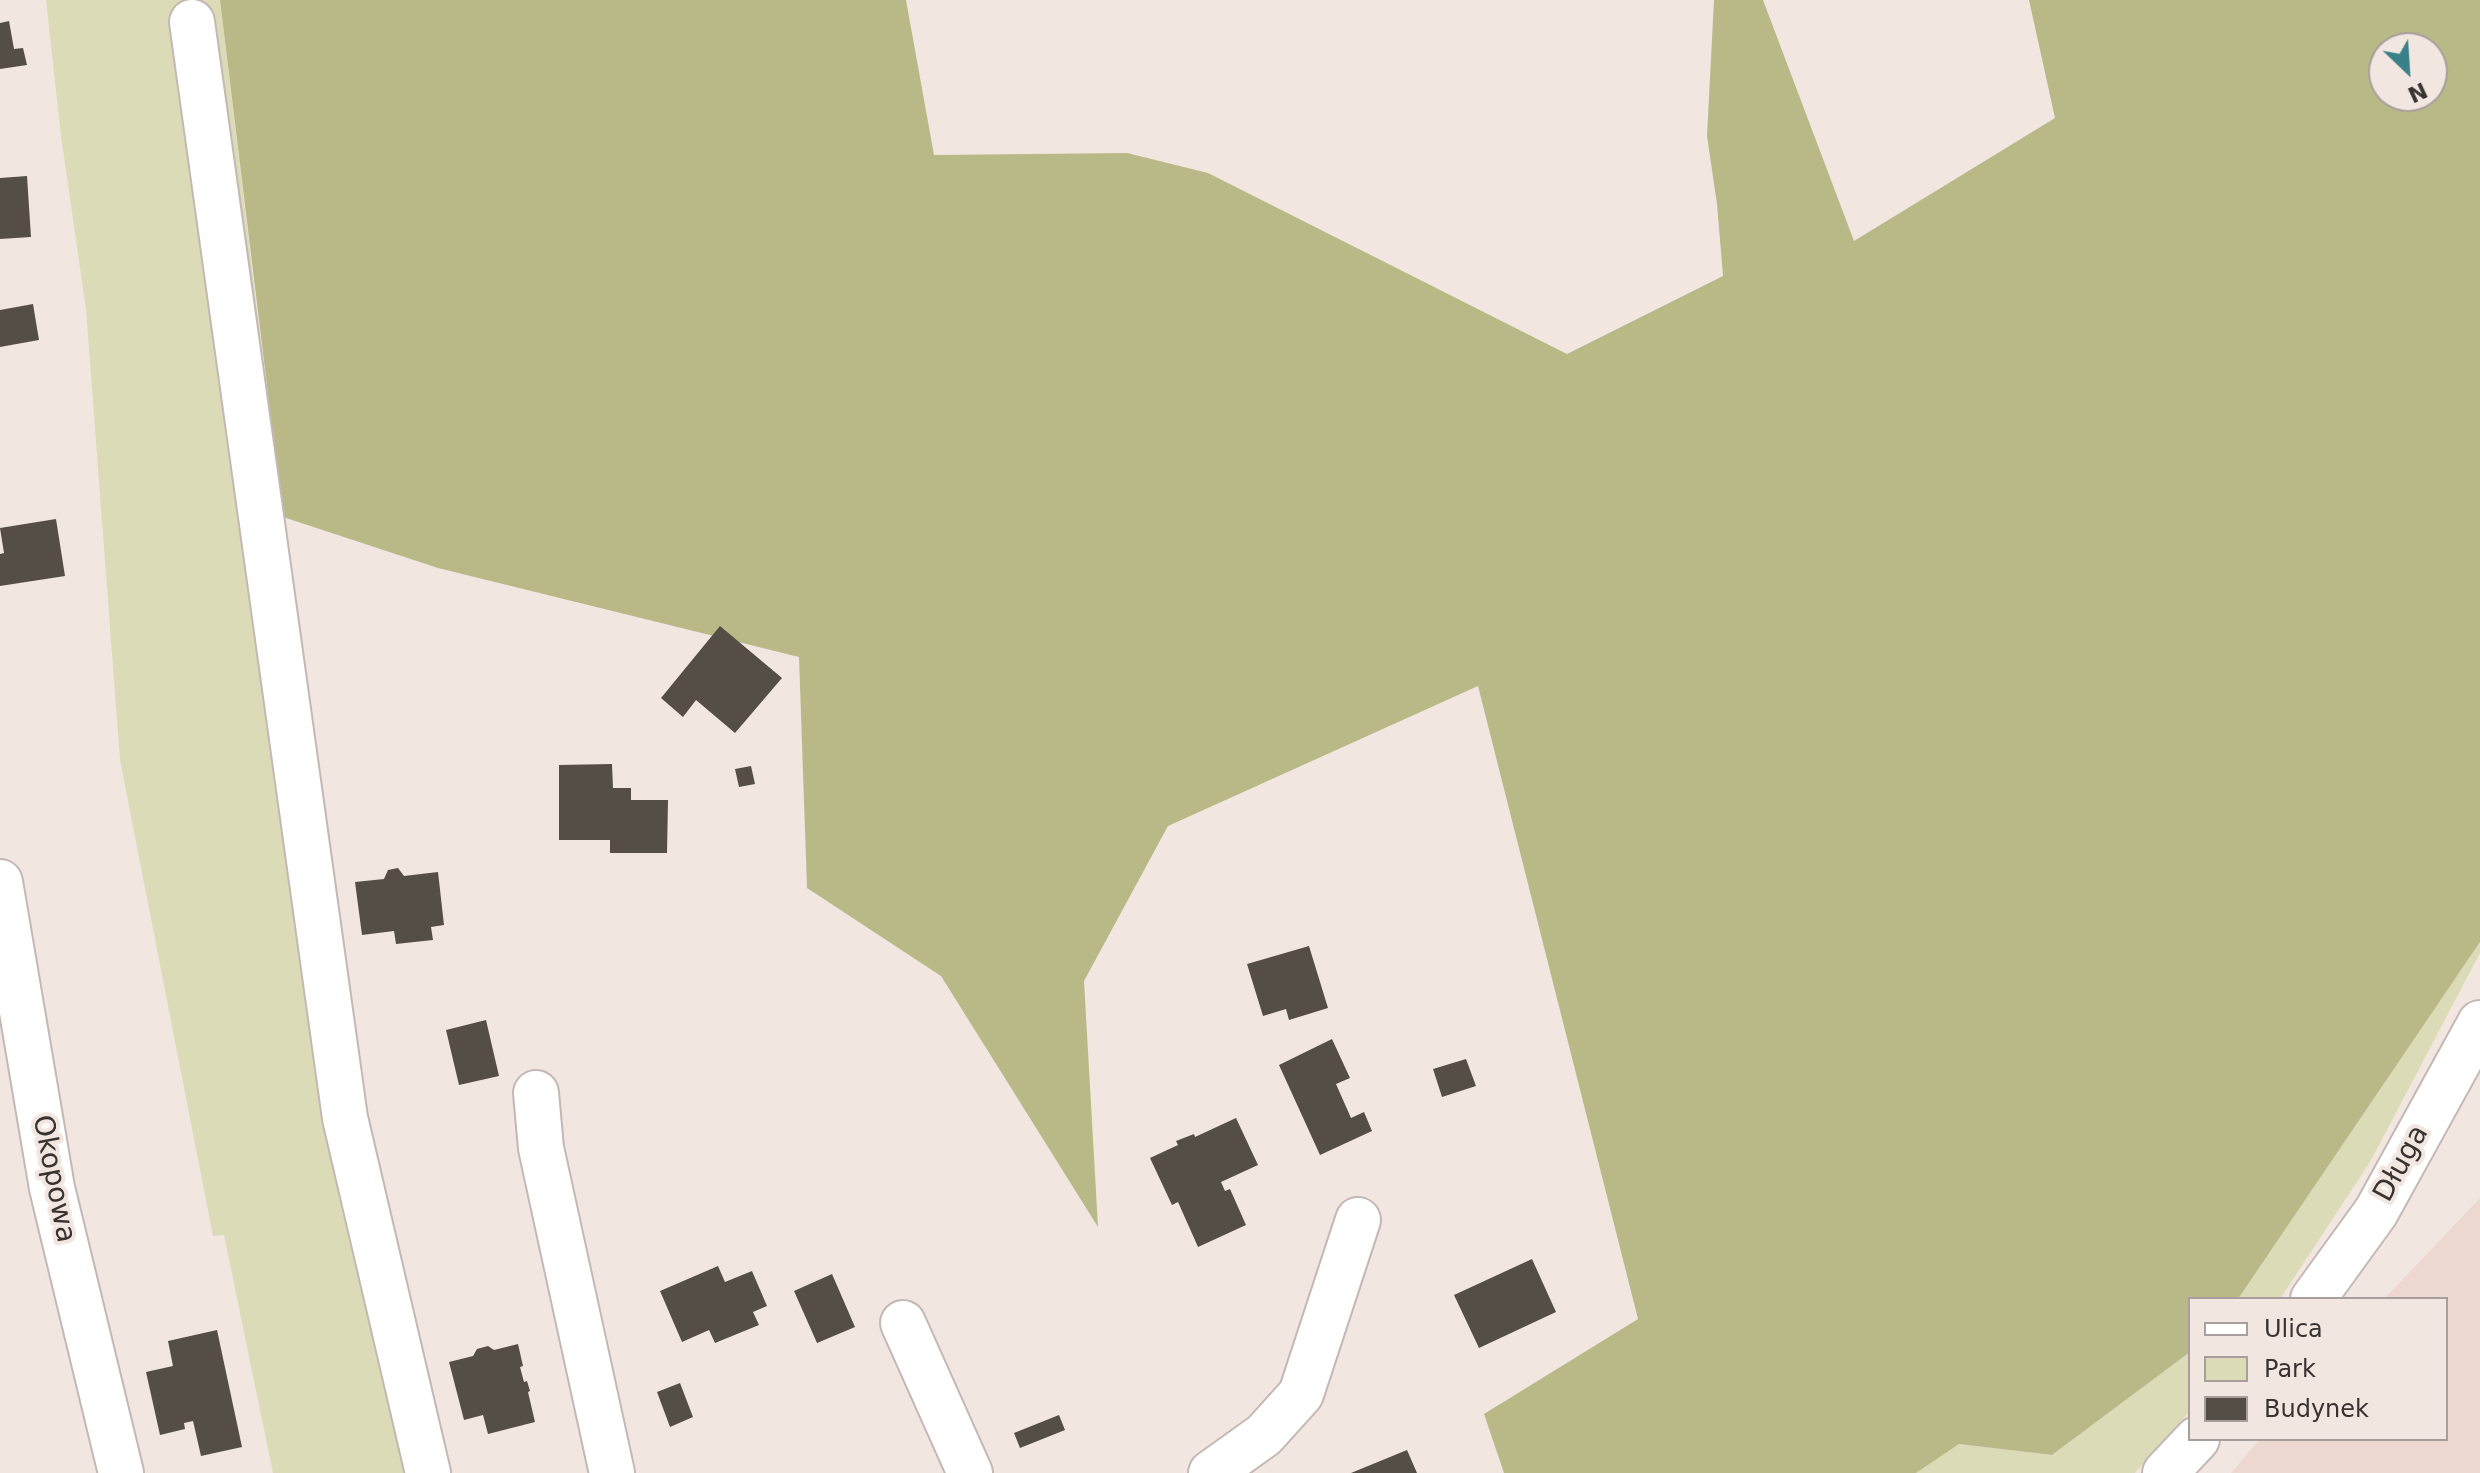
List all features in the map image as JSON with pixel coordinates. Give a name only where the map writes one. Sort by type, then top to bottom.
[{"type":"street","points":[[192,22],[345,1118],[428,1473]]},
{"type":"street","name":"Okopowa","points":[[0,882],[52,1188],[121,1473]]},
{"type":"street","name":"Długa","points":[[2314,1297],[2376,1212],[2480,1023]]},
{"type":"street","points":[[536,1093],[541,1148],[612,1473]]},
{"type":"street","points":[[1211,1473],[1264,1435],[1301,1394],[1358,1220]]},
{"type":"street","points":[[903,1323],[970,1473]]},
{"type":"street","points":[[2165,1473],[2195,1441]]},
{"type":"shaded area","points":[[2480,1198],[2480,1473],[2231,1473],[2258,1441],[2448,1441],[2448,1297],[2386,1297]]},
{"type":"green space","points":[[46,0],[220,0],[268,402],[352,1044],[449,1473],[273,1473],[224,1235],[213,1236],[120,760],[86,309],[61,136]]},
{"type":"green space","points":[[220,0],[906,0],[934,155],[1127,153],[1208,173],[1567,354],[1723,276],[1707,136],[1714,0],[1763,0],[1854,241],[2055,118],[2029,0],[2480,0],[2480,942],[2239,1297],[2188,1297],[2188,1353],[2052,1455],[1959,1444],[1916,1473],[1504,1473],[1484,1414],[1638,1319],[1478,686],[1168,826],[1084,981],[1098,1227],[941,976],[807,888],[799,657],[438,568],[283,517]]},
{"type":"green space","points":[[2480,942],[2480,953],[2370,1162],[2281,1297],[2239,1297]]},
{"type":"green space","points":[[2188,1353],[2188,1413],[2135,1473],[1916,1473],[1958,1444],[2052,1455]]},
{"type":"building","points":[[9,21],[14,49],[23,48],[27,65],[0,69],[0,23]]},
{"type":"building","points":[[27,176],[31,237],[0,239],[0,178]]},
{"type":"building","points":[[33,304],[39,340],[0,347],[0,310]]},
{"type":"building","points":[[56,519],[65,576],[0,586],[0,554],[4,553],[0,528]]},
{"type":"building","points":[[720,626],[782,678],[735,733],[696,700],[683,717],[661,698]]},
{"type":"building","points":[[612,764],[613,788],[631,788],[631,800],[668,800],[667,853],[610,853],[610,840],[559,840],[559,765]]},
{"type":"building","points":[[751,766],[755,784],[739,787],[735,769]]},
{"type":"building","points":[[398,868],[404,876],[438,872],[444,925],[431,927],[433,940],[396,944],[394,931],[362,935],[355,882],[384,879],[388,870]]},
{"type":"building","points":[[1309,946],[1328,1008],[1289,1020],[1286,1009],[1263,1016],[1247,964]]},
{"type":"building","points":[[486,1020],[499,1076],[459,1085],[446,1030]]},
{"type":"building","points":[[1332,1039],[1350,1078],[1336,1084],[1351,1118],[1364,1112],[1372,1131],[1320,1155],[1279,1065]]},
{"type":"building","points":[[1466,1059],[1476,1086],[1442,1097],[1433,1069]]},
{"type":"building","points":[[1236,1118],[1258,1165],[1221,1182],[1225,1191],[1230,1189],[1246,1225],[1198,1247],[1178,1202],[1172,1205],[1150,1158],[1178,1145],[1176,1141],[1194,1134],[1195,1137]]},
{"type":"building","points":[[1532,1259],[1556,1312],[1479,1348],[1454,1295]]},
{"type":"building","points":[[718,1266],[725,1282],[752,1271],[767,1306],[753,1312],[759,1325],[715,1343],[709,1330],[682,1342],[660,1291]]},
{"type":"building","points":[[832,1274],[855,1327],[817,1343],[794,1291]]},
{"type":"building","points":[[217,1330],[242,1447],[201,1456],[193,1421],[184,1423],[185,1429],[160,1435],[146,1372],[173,1366],[168,1341]]},
{"type":"building","points":[[518,1344],[523,1366],[520,1367],[530,1391],[535,1422],[488,1434],[483,1415],[464,1420],[449,1362],[473,1356],[477,1349],[488,1346],[494,1350]]},
{"type":"building","points":[[680,1383],[693,1417],[670,1427],[657,1392]]},
{"type":"building","points":[[1059,1415],[1065,1430],[1020,1448],[1014,1433]]},
{"type":"building","points":[[1407,1450],[1417,1473],[1351,1473]]}]
